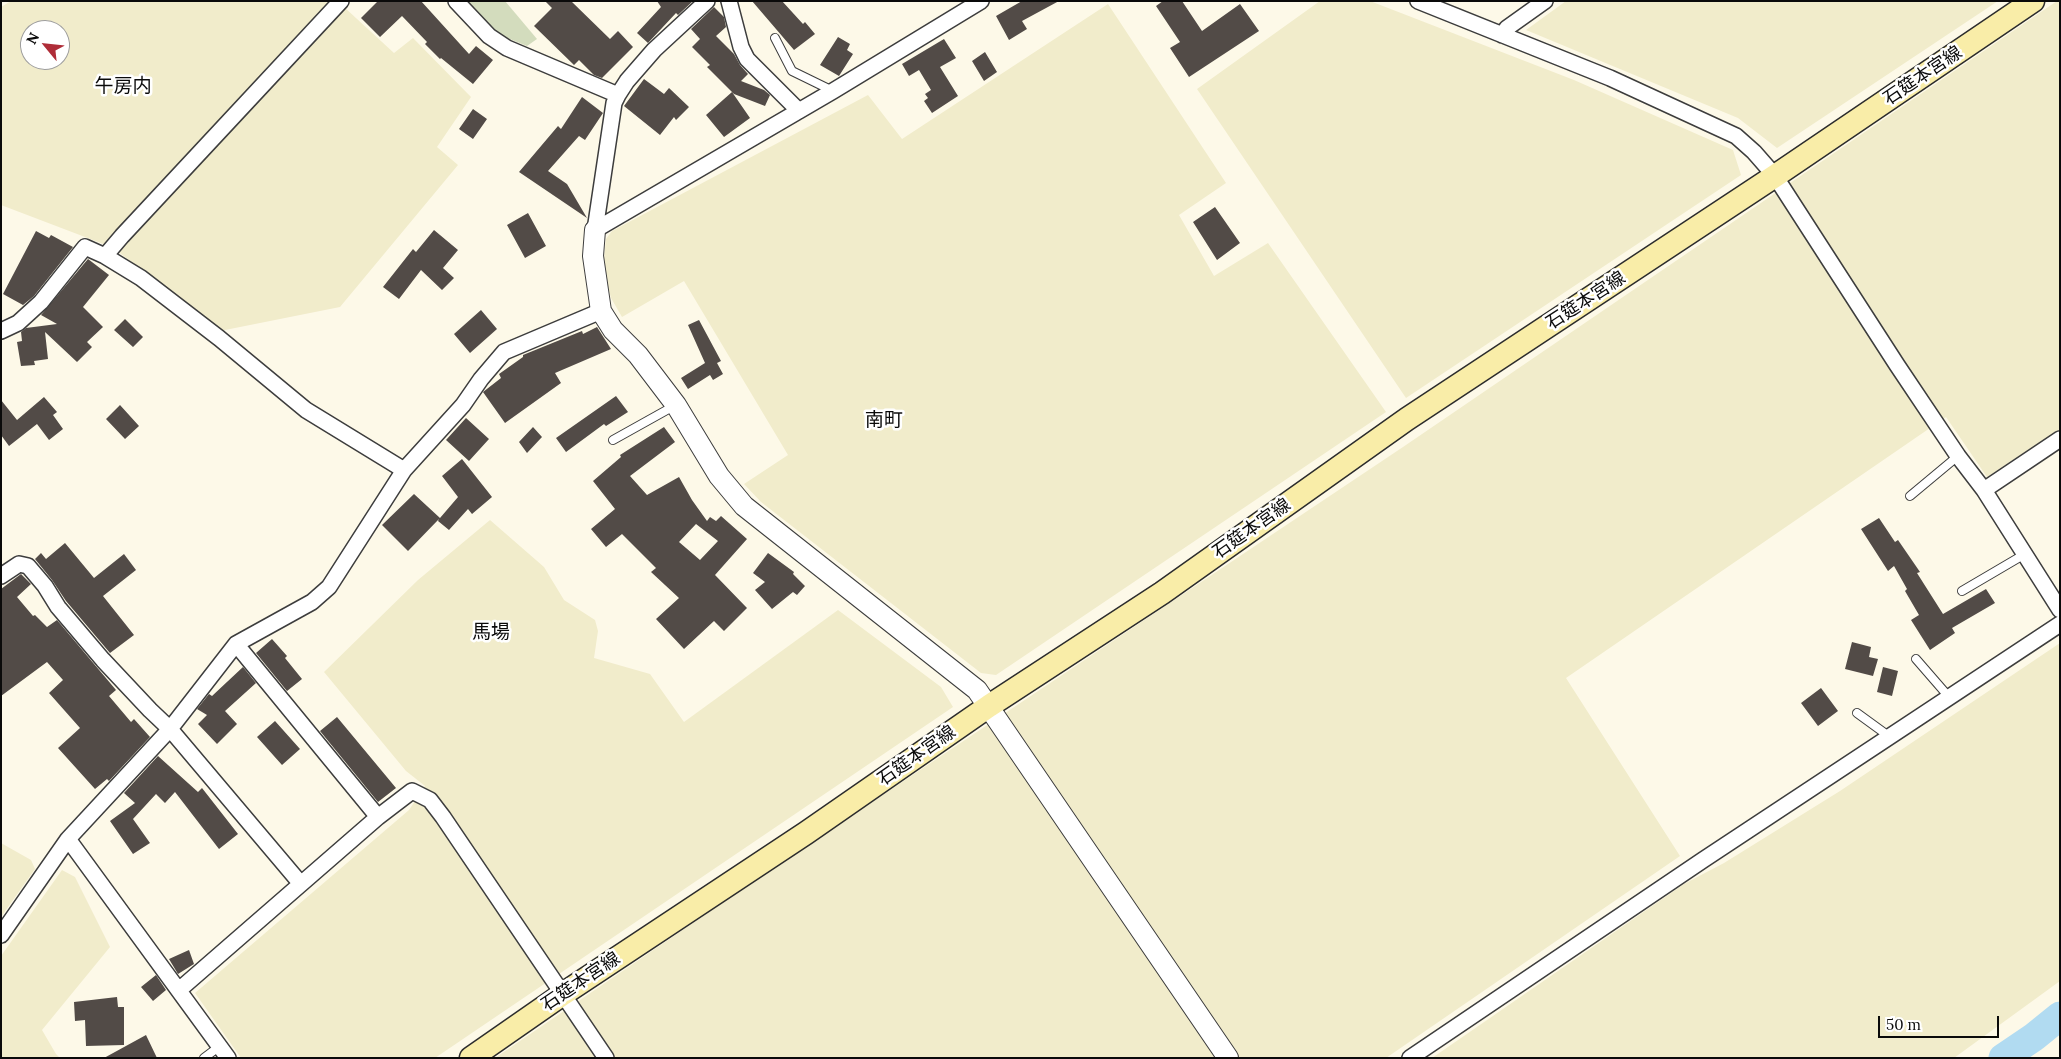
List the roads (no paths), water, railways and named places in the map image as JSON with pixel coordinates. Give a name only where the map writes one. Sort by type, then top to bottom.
[{"type":"main road","name":"石筵本宮線","points":[[472,1058],[562,994],[806,832],[989,706],[1162,593],[1407,419],[1775,176],[2033,1]]},
{"type":"street","points":[[106,256],[122,236],[341,1]]},
{"type":"street","points":[[456,1],[489,36],[507,48],[618,95]]},
{"type":"street","points":[[707,1],[654,50],[627,81],[614,103],[595,230],[594,256],[601,311],[613,330],[638,355],[676,405],[719,476],[744,506],[977,690],[1228,1058]]},
{"type":"street","points":[[729,1],[741,47],[747,58],[800,110]]},
{"type":"street","points":[[595,230],[834,91],[980,1]]},
{"type":"street","points":[[1418,1],[1610,78],[1736,136],[1754,152],[1775,176],[1958,456],[1984,490],[2060,610]]},
{"type":"street","points":[[1502,35],[1507,28],[1545,1]]},
{"type":"street","points":[[1,331],[18,323],[41,302],[85,247],[106,256],[141,278],[211,332],[306,410],[404,470]]},
{"type":"street","points":[[1,935],[68,839],[170,729],[236,644],[312,602],[329,586],[404,470],[463,405],[481,379],[504,352],[601,311]]},
{"type":"street","points":[[1984,490],[2060,439]]},
{"type":"street","points":[[1,576],[19,564],[28,566],[45,586],[58,607],[103,660],[170,729],[301,884]]},
{"type":"street","points":[[1410,1058],[2060,624]]},
{"type":"street","points":[[236,644],[378,817]]},
{"type":"street","points":[[179,990],[378,817],[412,791],[430,800],[606,1058]]},
{"type":"street","points":[[68,839],[224,1052]]},
{"type":"lane","points":[[775,38],[792,71],[834,91]]},
{"type":"lane","points":[[613,440],[676,405]]},
{"type":"lane","points":[[1910,496],[1958,456]]},
{"type":"lane","points":[[1962,591],[2024,554]]},
{"type":"lane","points":[[1916,659],[1949,697]]},
{"type":"lane","points":[[1857,713],[1890,737]]},
{"type":"lane","points":[[204,1058],[224,1052]]},
{"type":"waterway","points":[[2003,1058],[2060,1016]]},
{"type":"district","name":"午房内","points":[[123,87]]},
{"type":"district","name":"南町","points":[[884,421]]},
{"type":"district","name":"馬場","points":[[491,633]]}]
